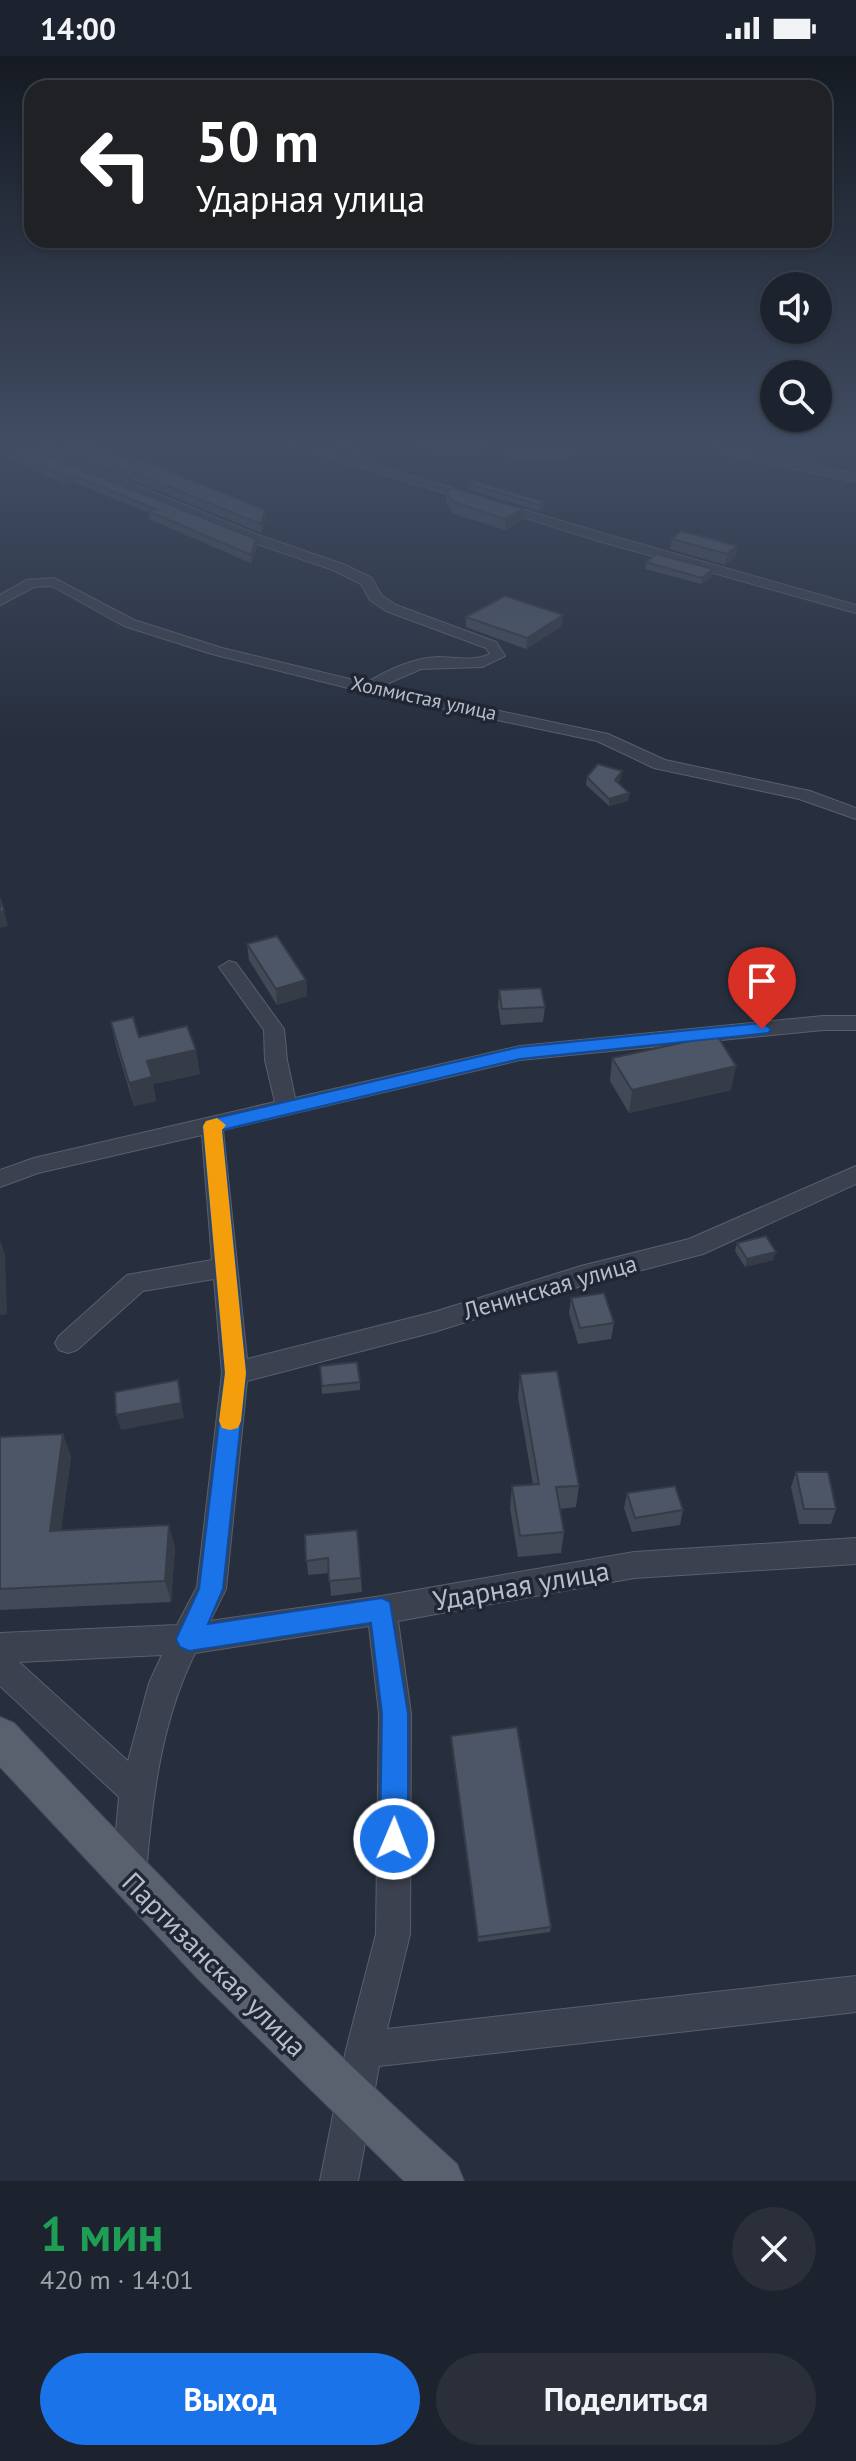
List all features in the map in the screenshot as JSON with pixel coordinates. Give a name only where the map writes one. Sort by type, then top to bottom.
[{"type":"main road","name":"Партизанская улица","points":[[0,1737],[129,1879],[353,2103],[440,2181]]},
{"type":"street","points":[[265,542],[338,567],[367,581],[375,597],[391,608],[471,636],[491,645],[497,652],[498,656],[489,661],[469,665],[434,662],[398,671],[368,688]]},
{"type":"street","points":[[618,542],[856,609]]},
{"type":"street","name":"Холмистая улица","points":[[0,601],[31,583],[54,582],[129,623],[217,651],[368,688],[602,737],[660,764],[804,795],[856,814]]},
{"type":"street","points":[[229,967],[274,1029],[276,1060],[287,1108]]},
{"type":"street","points":[[0,1179],[34,1166],[520,1053],[823,1023],[856,1023]]},
{"type":"street","points":[[129,1879],[136,1791],[164,1683],[189,1639],[211,1589],[235,1373],[212,1126]]},
{"type":"street","name":"Ленинская улица","points":[[235,1373],[434,1322],[581,1276],[695,1247],[856,1174]]},
{"type":"street","points":[[68,1343],[136,1282],[226,1267]]},
{"type":"street","name":"Ударная улица","points":[[0,1648],[189,1639],[382,1610],[634,1565],[856,1551]]},
{"type":"street","points":[[339,2181],[364,2050],[393,1934],[395,1714],[382,1610]]},
{"type":"street","points":[[0,1665],[136,1791]]},
{"type":"street","points":[[364,2050],[856,1994]]},
{"type":"building","points":[[221,542],[255,542],[251,555]]},
{"type":"building","points":[[684,542],[723,542],[737,546],[727,554]]},
{"type":"building","points":[[657,554],[713,569],[702,578],[646,562]]},
{"type":"building","points":[[505,596],[563,615],[527,638],[466,617]]},
{"type":"building","points":[[598,764],[622,771],[615,780],[629,793],[609,799],[587,777]]},
{"type":"building","points":[[277,936],[306,980],[276,989],[247,944]]},
{"type":"building","points":[[541,988],[545,1007],[502,1009],[499,990]]},
{"type":"building","points":[[133,1017],[139,1037],[187,1026],[196,1050],[147,1061],[152,1077],[129,1083],[111,1022]]},
{"type":"building","points":[[717,1035],[736,1066],[632,1090],[612,1058]]},
{"type":"building","points":[[766,1236],[776,1252],[747,1259],[737,1243]]},
{"type":"building","points":[[604,1293],[614,1323],[580,1328],[571,1298]]},
{"type":"building","points":[[357,1362],[360,1382],[322,1386],[320,1366]]},
{"type":"building","points":[[557,1371],[579,1486],[556,1487],[564,1532],[520,1536],[512,1486],[539,1484],[520,1374]]},
{"type":"building","points":[[178,1380],[181,1403],[116,1415],[115,1392]]},
{"type":"building","points":[[63,1434],[50,1531],[169,1525],[165,1581],[0,1589],[0,1437]]},
{"type":"building","points":[[796,1472],[828,1472],[836,1509],[804,1509]]},
{"type":"building","points":[[675,1486],[683,1510],[635,1518],[627,1493]]},
{"type":"building","points":[[357,1530],[361,1578],[329,1581],[328,1558],[306,1561],[305,1535]]},
{"type":"building","points":[[517,1727],[551,1927],[478,1937],[451,1736]]},
{"type":"slow traffic","points":[[217,1125],[212,1126],[235,1373],[230,1421]]},
{"type":"route","points":[[394,1839],[395,1714],[382,1610],[189,1639],[211,1589],[235,1373],[212,1126],[520,1053],[762,1029]]}]
